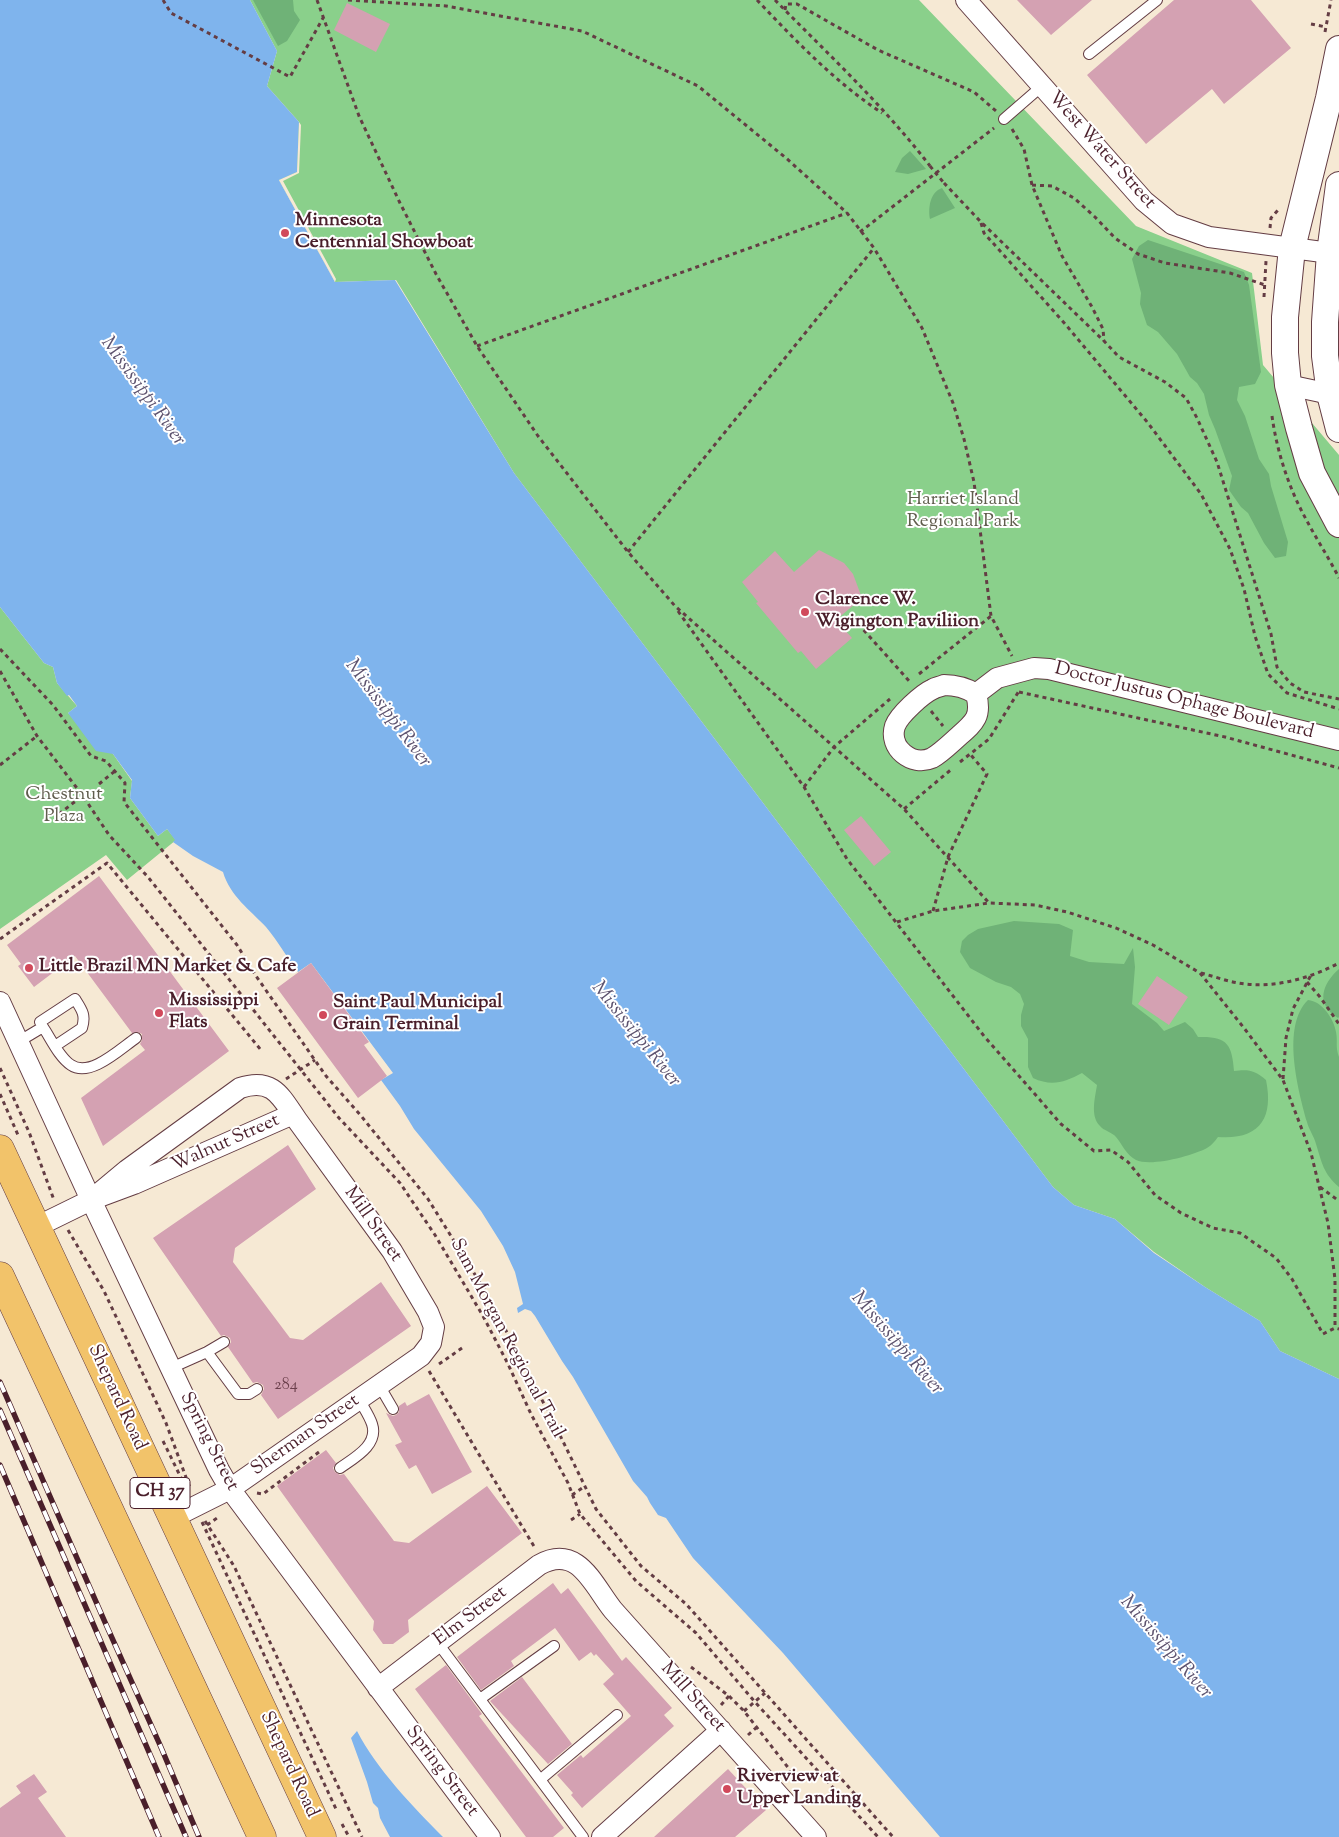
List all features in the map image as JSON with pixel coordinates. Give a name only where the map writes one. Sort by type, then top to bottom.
[{"type":"highway","name":"Shepard Road","points":[[0,1149],[322,1837]]},
{"type":"highway","name":"CH 37","points":[[0,1276],[262,1837]]},
{"type":"street","name":"West Water Street","points":[[966,0],[1144,201],[1172,224],[1209,237],[1330,253]]},
{"type":"street","points":[[1333,38],[1329,98],[1292,248],[1285,317],[1285,353],[1288,385],[1312,473],[1339,524]]},
{"type":"street","points":[[1339,185],[1330,253],[1325,322],[1326,356],[1339,429]]},
{"type":"street","points":[[1288,385],[1334,396]]},
{"type":"street","name":"Doctor Justus Ophage Boulevard","points":[[976,694],[997,678],[1034,668],[1050,669],[1339,740]]},
{"type":"street","name":"Spring Street","points":[[0,1002],[91,1200],[219,1470],[230,1489],[490,1837]]},
{"type":"street","name":"Walnut Street","points":[[36,1227],[91,1200],[134,1184],[293,1114],[274,1090],[265,1085],[252,1084],[240,1088],[128,1170],[91,1200]]},
{"type":"street","name":"Mill Street","points":[[293,1114],[392,1251],[428,1312],[434,1328],[432,1342]]},
{"type":"street","name":"Sherman Street","points":[[172,1518],[230,1489],[421,1356],[432,1342]]},
{"type":"street","name":"Elm Street","points":[[378,1688],[539,1565],[559,1558],[568,1559]]},
{"type":"street","name":"Mill Street","points":[[568,1559],[584,1570],[613,1610],[816,1837]]},
{"type":"street","points":[[602,1837],[721,1730]]},
{"type":"lane","points":[[1089,54],[1157,0]]},
{"type":"lane","points":[[1004,119],[1042,86]]},
{"type":"lane","points":[[55,1046],[82,1028],[85,1019],[76,999],[40,1022],[55,1046],[72,1066],[87,1069],[101,1063],[136,1038]]},
{"type":"lane","points":[[18,1042],[43,1027]]},
{"type":"lane","points":[[172,1368],[224,1342]]},
{"type":"lane","points":[[207,1352],[238,1394],[249,1394],[257,1390]]},
{"type":"lane","points":[[379,1385],[393,1409]]},
{"type":"lane","points":[[340,1468],[366,1449],[374,1432],[359,1399]]},
{"type":"lane","points":[[438,1642],[583,1837]]},
{"type":"lane","points":[[480,1699],[554,1646]]},
{"type":"lane","points":[[541,1779],[616,1715]]},
{"type":"path","points":[[163,0],[171,13],[290,77],[323,17]]},
{"type":"path","points":[[317,0],[359,116],[436,274],[478,346],[538,436],[628,552],[674,606],[804,787],[847,859],[984,1036],[1061,1124],[1094,1152],[1111,1150],[1128,1162],[1155,1196],[1181,1213],[1213,1228],[1240,1233],[1276,1258],[1292,1279],[1323,1334],[1337,1329],[1336,1279],[1328,1223],[1311,1153],[1283,1080],[1200,973]]},
{"type":"path","points":[[348,0],[446,6],[582,31],[698,86],[786,158],[847,213],[874,248],[922,328],[953,403],[974,482],[991,616],[1011,654],[1018,672],[1020,692],[989,739],[904,809]]},
{"type":"path","points":[[757,0],[804,50],[858,97],[885,115]]},
{"type":"path","points":[[775,0],[855,80],[907,137],[944,183],[980,221],[1104,341],[1119,358],[1165,382],[1186,398],[1198,418],[1217,462],[1271,634],[1277,667],[1290,683],[1304,692],[1339,699]]},
{"type":"path","points":[[785,10],[786,4],[797,4],[878,50],[974,92],[990,104],[1004,119],[1024,149],[1032,185],[1062,256],[1103,329],[1104,341]]},
{"type":"path","points":[[1311,24],[1333,38]]},
{"type":"path","points":[[860,232],[995,127]]},
{"type":"path","points":[[1032,185],[1052,186],[1074,198],[1115,238],[1138,254],[1165,262],[1230,273],[1263,285]]},
{"type":"path","points":[[478,346],[847,213]]},
{"type":"path","points":[[980,221],[984,233],[1085,348],[1148,424],[1201,494],[1230,549],[1244,589],[1255,636],[1268,674],[1287,693],[1339,709]]},
{"type":"path","points":[[628,552],[874,248]]},
{"type":"path","points":[[674,606],[904,809],[989,903]]},
{"type":"path","points":[[0,649],[53,705],[91,756],[106,761],[125,783],[124,802],[237,945],[256,976],[326,1076],[362,1117],[428,1199],[487,1294],[596,1509],[641,1566],[686,1604],[893,1837]]},
{"type":"path","name":"Sam Morgan Regional Trail","points":[[0,671],[37,736],[83,796],[108,835],[148,876],[339,1118],[400,1183],[435,1235],[483,1316],[531,1414],[568,1483],[580,1514],[636,1581],[696,1633],[755,1702],[878,1837]]},
{"type":"path","points":[[1020,692],[1225,737],[1339,768]]},
{"type":"path","points":[[0,765],[37,736]]},
{"type":"path","points":[[99,784],[115,771]]},
{"type":"path","points":[[59,814],[77,800]]},
{"type":"path","points":[[0,939],[107,862],[261,1050]]},
{"type":"path","points":[[897,922],[932,911],[989,903],[1035,905],[1067,912],[1108,925],[1153,945],[1200,973],[1238,983],[1286,982],[1323,971],[1339,963]]},
{"type":"path","points":[[1283,1080],[1286,1038],[1293,1009],[1311,975]]},
{"type":"path","points":[[1307,982],[1320,996],[1339,1024]]},
{"type":"path","points":[[284,1080],[314,1060]]},
{"type":"path","points":[[0,1068],[29,1132],[52,1197],[69,1232],[104,1291],[166,1423],[198,1506],[207,1525],[234,1566],[362,1837]]},
{"type":"path","points":[[1319,1187],[1339,1202]]},
{"type":"path","points":[[421,1371],[429,1372],[534,1546],[535,1551]]},
{"type":"path","points":[[572,1495],[585,1486]]},
{"type":"path","points":[[571,1520],[580,1514]]},
{"type":"path","points":[[744,1711],[765,1693]]},
{"type":"path","points":[[719,1706],[729,1696],[744,1711],[790,1770],[794,1782],[790,1786]]},
{"type":"path","points":[[747,1736],[757,1727]]},
{"type":"green space","name":"Harriet Island Regional Park","points":[[250,0],[919,0],[1136,226],[1252,273],[1263,365],[1339,455],[1339,1379],[1280,1351],[1260,1321],[1205,1287],[1154,1252],[1115,1219],[1074,1205],[1053,1187],[514,473],[396,280],[335,282],[279,180],[299,122],[267,86],[277,51]]},
{"type":"green space","points":[[253,0],[293,0],[294,11],[300,20],[287,41],[278,46]]},
{"type":"green space","points":[[910,151],[926,169],[908,174],[895,172],[902,158]]},
{"type":"green space","points":[[942,188],[955,208],[930,219],[929,210],[932,197]]},
{"type":"green space","points":[[1148,240],[1244,272],[1249,285],[1261,372],[1255,384],[1239,387],[1237,400],[1245,416],[1259,459],[1269,474],[1288,542],[1286,556],[1275,558],[1264,543],[1248,513],[1241,507],[1229,490],[1232,476],[1209,415],[1204,394],[1197,383],[1190,377],[1177,354],[1158,332],[1147,325],[1140,304],[1141,293],[1132,259],[1139,246]]},
{"type":"green space","name":"Chestnut Plaza","points":[[0,607],[44,663],[53,667],[57,683],[77,706],[68,713],[113,754],[132,781],[130,798],[158,836],[167,829],[176,840],[127,880],[106,855],[0,929]]},
{"type":"green space","points":[[1014,921],[1059,924],[1073,930],[1070,956],[1089,962],[1124,964],[1133,948],[1135,967],[1132,1004],[1157,1023],[1164,1031],[1185,1022],[1198,1037],[1222,1040],[1232,1054],[1234,1071],[1251,1071],[1266,1080],[1268,1106],[1260,1124],[1253,1131],[1244,1135],[1218,1137],[1208,1147],[1192,1154],[1172,1160],[1143,1162],[1136,1160],[1130,1155],[1116,1137],[1102,1128],[1097,1122],[1094,1107],[1097,1085],[1082,1073],[1070,1079],[1052,1083],[1033,1078],[1028,1067],[1028,1039],[1021,1026],[1024,1004],[1020,994],[1011,987],[996,982],[970,968],[960,952],[962,941],[978,929]]},
{"type":"green space","points":[[1339,969],[1338,1018],[1326,1007],[1324,994],[1328,981]]},
{"type":"green space","points":[[1308,1000],[1322,1007],[1333,1022],[1336,1032],[1339,1057],[1339,1187],[1326,1172],[1322,1162],[1307,1122],[1296,1076],[1293,1042],[1295,1026],[1300,1011]]},
{"type":"water","name":"Mississippi River","points":[[0,0],[250,0],[277,51],[267,86],[299,122],[297,172],[279,180],[335,282],[395,280],[514,473],[1053,1187],[1074,1205],[1115,1219],[1154,1253],[1260,1321],[1280,1351],[1339,1379],[1339,1837],[940,1837],[783,1653],[693,1558],[666,1518],[658,1515],[647,1497],[633,1481],[573,1377],[535,1316],[531,1311],[525,1309],[518,1313],[517,1308],[523,1304],[515,1272],[503,1246],[481,1211],[414,1129],[381,1080],[393,1073],[311,963],[298,972],[266,927],[235,895],[226,881],[223,872],[193,856],[173,842],[175,840],[167,829],[158,836],[130,798],[132,780],[113,754],[96,751],[68,713],[77,706],[57,683],[53,667],[44,663],[0,607]]},
{"type":"water","points":[[357,1731],[385,1773],[443,1837],[390,1837],[380,1818],[378,1808],[373,1803],[351,1738]]},
{"type":"pier","points":[[299,122],[301,125],[299,173],[283,181],[336,279],[335,282],[279,180],[297,172]]},
{"type":"building","points":[[1017,0],[1092,0],[1051,35]]},
{"type":"building","points":[[1174,0],[1251,0],[1291,48],[1224,104],[1212,89],[1146,144],[1087,75]]},
{"type":"building","points":[[347,3],[390,24],[376,52],[334,30]]},
{"type":"building","name":"Clarence W. Wigington Paviliion","points":[[819,550],[844,563],[853,574],[862,598],[836,620],[852,638],[816,669],[801,651],[798,653],[756,603],[758,602],[742,582],[775,551],[794,572]]},
{"type":"building","points":[[861,816],[891,852],[874,866],[844,830]]},
{"type":"building","name":"Mississippi Flats","points":[[99,876],[229,1051],[103,1146],[81,1098],[145,1050],[140,1044],[142,1034],[138,1032],[132,1033],[75,956],[34,987],[18,966],[21,964],[7,945]]},
{"type":"building","name":"Saint Paul Municipal Grain Terminal","points":[[311,963],[369,1042],[364,1045],[387,1076],[358,1098],[277,988]]},
{"type":"building","points":[[1157,976],[1188,997],[1169,1025],[1138,1004]]},
{"type":"building","points":[[288,1145],[316,1189],[235,1248],[233,1262],[290,1338],[303,1340],[381,1282],[411,1326],[278,1419],[261,1395],[264,1389],[263,1385],[257,1382],[253,1383],[228,1347],[231,1342],[230,1338],[224,1335],[221,1336],[153,1238]]},
{"type":"building","points":[[429,1394],[472,1472],[432,1494],[416,1465],[409,1469],[395,1445],[402,1442],[386,1413],[393,1416],[396,1415],[399,1412],[399,1406],[405,1402],[407,1406]]},
{"type":"building","points":[[326,1450],[336,1463],[333,1468],[335,1472],[340,1475],[344,1474],[394,1541],[409,1543],[487,1486],[522,1533],[408,1620],[409,1632],[393,1644],[383,1644],[373,1630],[374,1621],[277,1486]]},
{"type":"building","points":[[553,1583],[561,1594],[568,1588],[622,1661],[626,1657],[672,1708],[664,1715],[674,1726],[582,1808],[571,1795],[573,1793],[557,1775],[581,1755],[583,1758],[631,1716],[603,1684],[614,1674],[596,1654],[594,1656],[591,1652],[579,1661],[555,1628],[511,1661],[514,1666],[481,1690],[457,1657]]},
{"type":"building","points":[[446,1665],[482,1714],[479,1716],[564,1828],[553,1837],[526,1837],[415,1689]]},
{"type":"building","points":[[522,1677],[572,1744],[548,1764],[490,1701]]},
{"type":"building","name":"Riverview at Upper Landing","points":[[728,1769],[766,1810],[735,1837],[654,1837]]},
{"type":"building","points":[[34,1774],[47,1792],[38,1798],[66,1837],[0,1837],[0,1808],[21,1793],[16,1786]]},
{"type":"railway","points":[[0,1382],[199,1837]]},
{"type":"railway","points":[[0,1410],[186,1837]]},
{"type":"railway","points":[[0,1465],[159,1837]]},
{"type":"place","name":"Minnesota Centennial Showboat","points":[[285,233]]},
{"type":"place","name":"Clarence W. Wigington Paviliion","points":[[805,612]]},
{"type":"place","name":"Little Brazil MN Market & Cafe","points":[[29,968]]},
{"type":"place","name":"Mississippi Flats","points":[[159,1013]]},
{"type":"place","name":"Saint Paul Municipal Grain Terminal","points":[[323,1015]]},
{"type":"place","name":"Riverview at Upper Landing","points":[[727,1789]]}]
